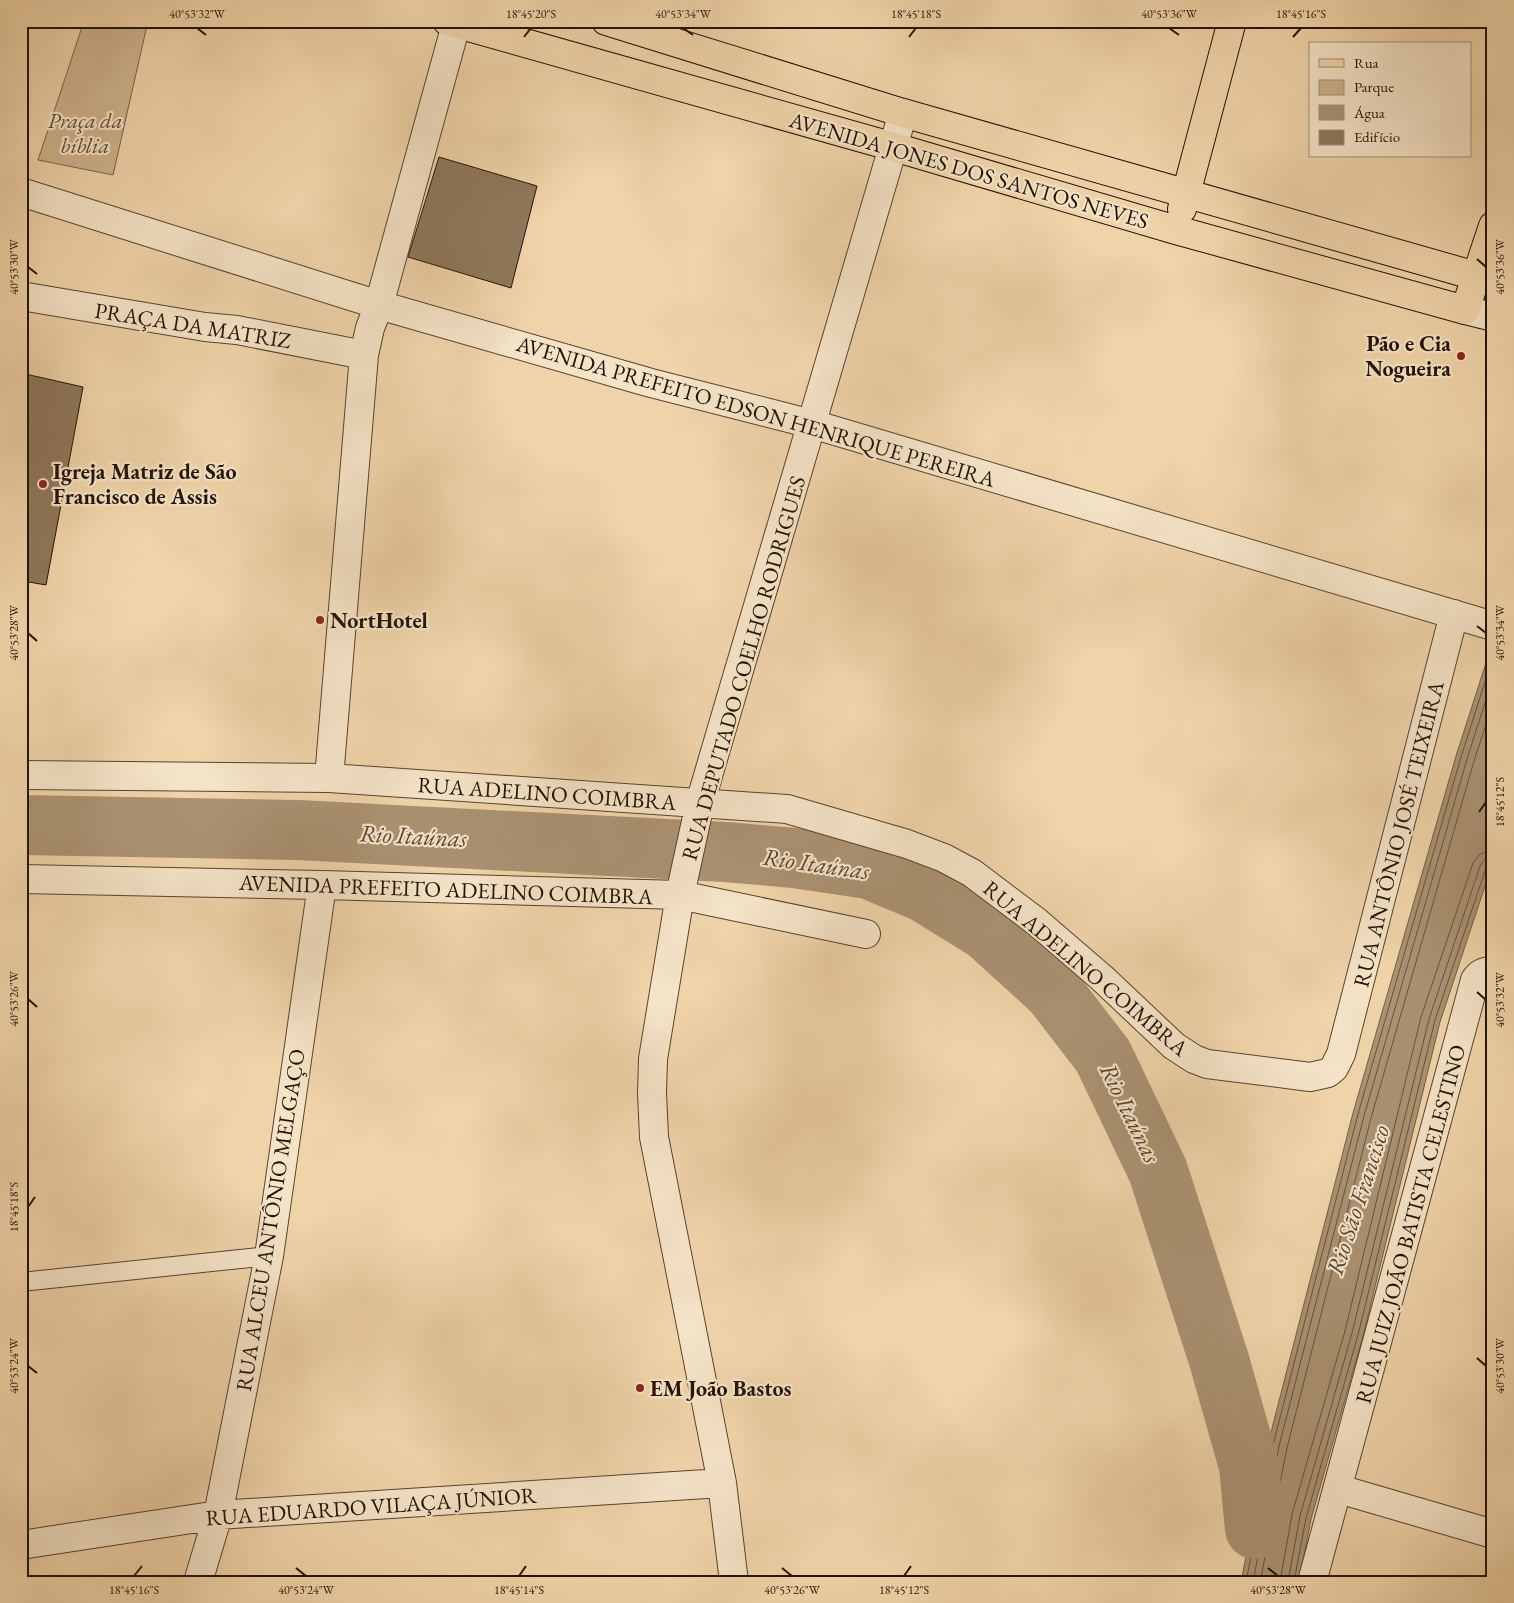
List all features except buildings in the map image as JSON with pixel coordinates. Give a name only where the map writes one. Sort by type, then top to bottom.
[{"type":"main road","name":"AVENIDA JONES DOS SANTOS NEVES","points":[[606,21],[903,113],[1484,279]]},
{"type":"main road","points":[[1176,230],[1232,21]]},
{"type":"main road","name":"AVENIDA JONES DOS SANTOS NEVES","points":[[453,22],[894,147],[1176,230],[1465,310]]},
{"type":"main road","points":[[1465,310],[1484,279],[1493,226]]},
{"type":"street","points":[[329,778],[364,355],[370,328],[379,305],[453,22]]},
{"type":"street","name":"RUA DEPUTADO COELHO RODRIGUES","points":[[734,1582],[722,1483],[654,1137],[653,1059],[682,885],[698,810],[903,113]]},
{"type":"street","name":"AVENIDA PREFEITO EDSON HENRIQUE PEREIRA","points":[[21,192],[379,305],[651,383],[812,424],[1488,624]]},
{"type":"street","name":"PRAÇA DA MATRIZ","points":[[21,296],[205,327],[237,330],[364,355]]},
{"type":"street","name":"AVENIDA JONES DOS SANTOS NEVES","points":[[1465,310],[1493,317]]},
{"type":"street","name":"RUA ANTÔNIO JOSÉ TEIXEIRA","points":[[1341,1054],[1454,614]]},
{"type":"street","name":"RUA ADELINO COIMBRA","points":[[21,775],[329,778],[698,810],[787,809],[907,844],[944,858],[972,873],[1037,922],[1102,978],[1174,1046],[1194,1059],[1206,1064],[1310,1077],[1328,1073],[1334,1068],[1341,1054]]},
{"type":"street","name":"AVENIDA PREFEITO ADELINO COIMBRA","points":[[21,879],[322,885],[682,885],[866,934]]},
{"type":"street","name":"RUA ALCEU ANTÔNIO MELGAÇO","points":[[198,1582],[218,1515],[269,1256],[322,885]]},
{"type":"street","name":"RUA JUIZ JOÃO BATISTA CELESTINO","points":[[1312,1582],[1339,1489],[1475,980],[1482,973],[1493,971]]},
{"type":"street","name":"RUA EDUARDO VILAÇA JÚNIOR","points":[[21,1545],[218,1515],[722,1483]]},
{"type":"street","points":[[1339,1489],[1493,1534]]},
{"type":"lane","points":[[21,1282],[269,1256]]},
{"type":"green space","name":"Praça da bíblia","points":[[84,21],[148,21],[113,175],[38,160]]},
{"type":"water","name":"Rio São Francisco","points":[[1493,641],[1493,862],[1440,1022],[1363,1336],[1311,1519],[1299,1582],[1241,1582],[1268,1444],[1353,1113],[1456,756]]},
{"type":"waterway","name":"Rio Itaúnas","points":[[21,825],[298,830],[725,852],[794,858],[869,869],[924,892],[987,931],[1053,991],[1103,1056],[1158,1171],[1219,1360],[1249,1466],[1255,1529]]},
{"type":"place","name":"Pão e Cia Nogueira","points":[[1461,356]]},
{"type":"place","name":"Igreja Matriz de São Francisco de Assis","points":[[43,484]]},
{"type":"place","name":"NortHotel","points":[[320,620]]},
{"type":"place","name":"EM João Bastos","points":[[640,1388]]}]
